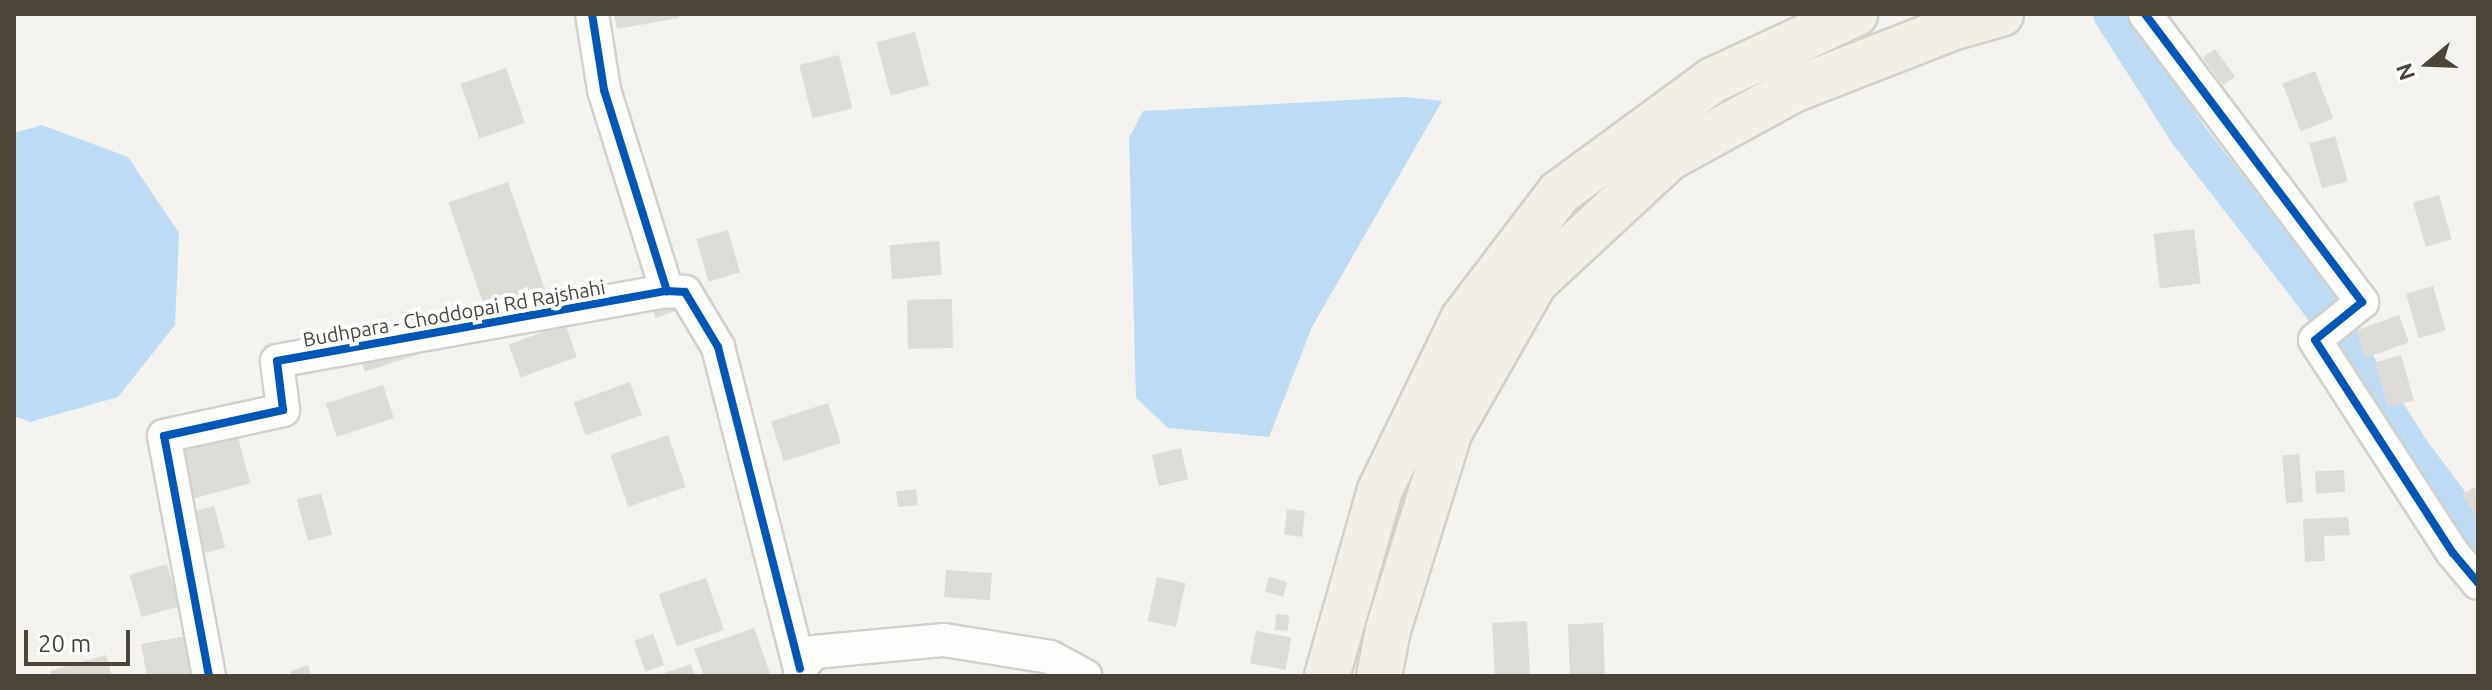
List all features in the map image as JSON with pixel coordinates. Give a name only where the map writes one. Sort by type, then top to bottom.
[{"type":"main road","points":[[1327,676],[1380,490],[1463,319],[1559,193],[1713,80],[1855,14]]},
{"type":"main road","points":[[1379,676],[1388,630],[1450,431],[1535,282],[1669,158],[1793,90],[1955,27],[2001,14]]},
{"type":"street","points":[[592,14],[604,90],[667,291],[685,292],[718,347],[800,673]]},
{"type":"street","points":[[2145,14],[2362,302],[2315,340],[2453,553],[2478,583]]},
{"type":"street","name":"Budhpara - Choddopai Rd Rajshahi","points":[[209,676],[164,436],[283,410],[277,361],[667,291]]},
{"type":"street","points":[[800,673],[814,652],[944,640],[1050,657],[1085,676]]},
{"type":"water","points":[[1406,97],[1442,101],[1312,327],[1269,437],[1168,428],[1136,398],[1129,138],[1143,111]]},
{"type":"water","points":[[42,125],[128,157],[179,233],[175,325],[118,397],[30,422],[14,416],[14,133]]},
{"type":"building","points":[[614,14],[679,14],[679,18],[617,29]]},
{"type":"building","points":[[915,32],[929,85],[891,95],[876,42]]},
{"type":"building","points":[[2215,49],[2235,77],[2223,85],[2203,58]]},
{"type":"building","points":[[839,55],[852,108],[813,118],[799,65]]},
{"type":"building","points":[[506,68],[525,123],[479,138],[461,84]]},
{"type":"building","points":[[2315,71],[2333,119],[2301,131],[2282,84]]},
{"type":"building","points":[[2335,136],[2348,181],[2322,189],[2309,143]]},
{"type":"building","points":[[508,182],[546,294],[487,314],[448,203]]},
{"type":"building","points":[[2439,195],[2452,239],[2426,247],[2413,202]]},
{"type":"building","points":[[2194,229],[2201,284],[2160,289],[2153,234]]},
{"type":"building","points":[[728,230],[740,272],[708,281],[696,239]]},
{"type":"building","points":[[939,241],[942,275],[892,279],[889,245]]},
{"type":"building","points":[[664,280],[675,311],[656,318],[644,287]]},
{"type":"building","points":[[2433,286],[2446,330],[2419,338],[2406,294]]},
{"type":"building","points":[[952,299],[953,348],[908,349],[907,300]]},
{"type":"building","points":[[2399,315],[2409,342],[2366,358],[2356,331]]},
{"type":"building","points":[[411,320],[422,353],[365,372],[354,339]]},
{"type":"building","points":[[565,324],[577,357],[521,377],[509,345]]},
{"type":"building","points":[[2401,355],[2414,400],[2388,408],[2375,362]]},
{"type":"building","points":[[630,382],[642,415],[586,435],[574,403]]},
{"type":"building","points":[[383,385],[394,418],[337,437],[326,404]]},
{"type":"building","points":[[828,403],[841,443],[784,461],[771,422]]},
{"type":"building","points":[[236,430],[250,483],[192,499],[178,446]]},
{"type":"building","points":[[668,435],[686,487],[628,507],[610,455]]},
{"type":"building","points":[[1181,448],[1188,479],[1159,486],[1152,455]]},
{"type":"building","points":[[2299,454],[2303,502],[2286,503],[2282,455]]},
{"type":"building","points":[[2344,470],[2345,492],[2316,493],[2315,472]]},
{"type":"building","points":[[2474,487],[2478,494],[2478,519],[2462,495]]},
{"type":"building","points":[[916,489],[918,505],[898,507],[896,491]]},
{"type":"building","points":[[321,493],[332,535],[308,541],[297,499]]},
{"type":"building","points":[[214,506],[225,548],[201,554],[190,512]]},
{"type":"building","points":[[1287,509],[1305,511],[1302,537],[1284,535]]},
{"type":"building","points":[[2348,517],[2350,535],[2324,536],[2325,561],[2305,562],[2303,519]]},
{"type":"building","points":[[167,564],[179,606],[142,617],[130,575]]},
{"type":"building","points":[[946,570],[992,573],[990,600],[944,597]]},
{"type":"building","points":[[1157,577],[1185,583],[1176,627],[1148,621]]},
{"type":"building","points":[[1269,577],[1287,582],[1283,597],[1265,591]]},
{"type":"building","points":[[706,578],[724,630],[677,646],[659,594]]},
{"type":"building","points":[[1276,614],[1289,615],[1288,631],[1275,630]]},
{"type":"building","points":[[1527,621],[1530,676],[1495,676],[1492,623]]},
{"type":"building","points":[[1603,623],[1605,676],[1570,676],[1568,624]]},
{"type":"building","points":[[754,628],[771,676],[704,676],[694,649]]},
{"type":"building","points":[[1256,631],[1291,637],[1286,670],[1250,663]]},
{"type":"building","points":[[198,634],[207,676],[147,676],[141,644]]},
{"type":"building","points":[[653,634],[664,665],[645,672],[634,641]]},
{"type":"building","points":[[106,655],[112,676],[52,676],[50,671]]},
{"type":"building","points":[[691,664],[695,676],[656,676]]},
{"type":"building","points":[[308,665],[311,676],[292,676],[290,671]]},
{"type":"waterway","points":[[2111,14],[2187,133],[2317,301],[2413,452],[2478,539]]},
{"type":"cycle path","points":[[592,14],[604,90],[667,291],[685,292],[718,347],[800,669]]},
{"type":"cycle path","points":[[2145,14],[2362,302],[2315,340],[2453,553],[2478,583]]},
{"type":"cycle path","points":[[209,676],[164,436],[283,410],[277,361],[667,291]]}]
